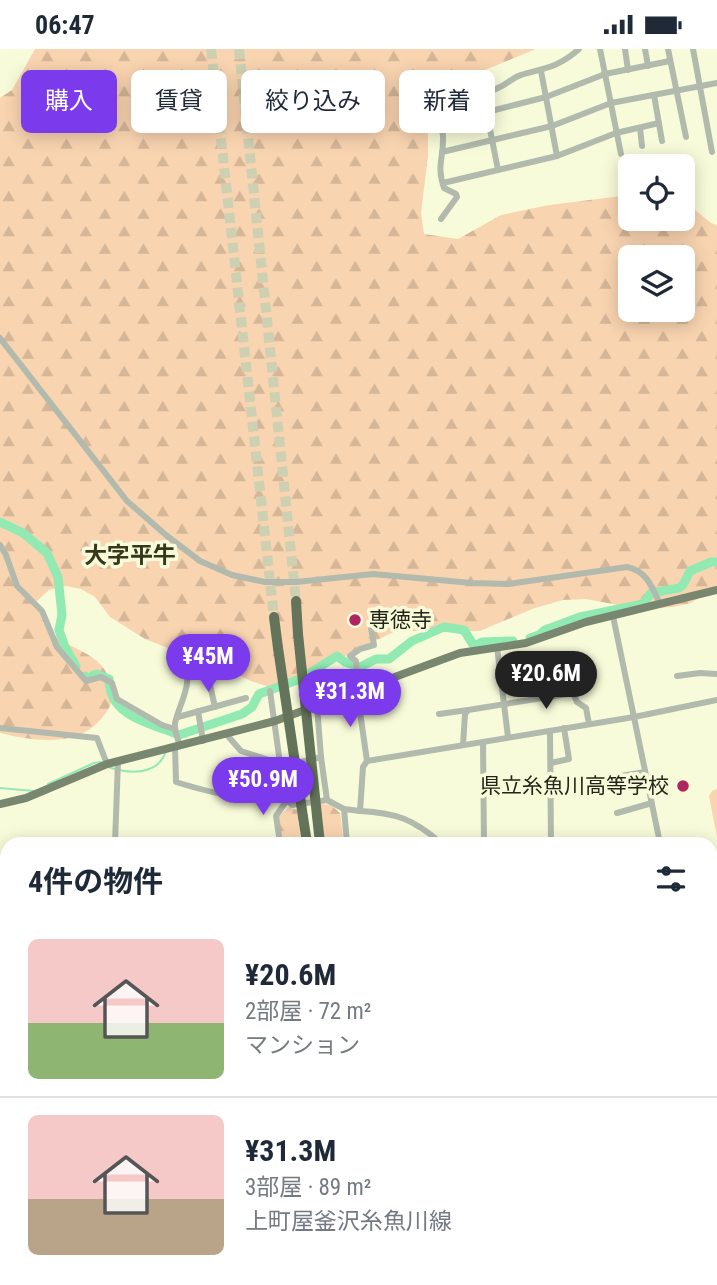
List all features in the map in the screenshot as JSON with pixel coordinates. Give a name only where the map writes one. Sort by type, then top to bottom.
[{"type":"highway","points":[[296,601],[319,837]]},
{"type":"highway","points":[[274,617],[306,837]]},
{"type":"main road","points":[[0,804],[26,798],[107,764],[275,721],[460,653],[526,643],[586,622],[717,590]]},
{"type":"street","points":[[495,88],[518,76],[541,71],[567,60],[579,49]]},
{"type":"street","points":[[600,49],[621,154]]},
{"type":"street","points":[[625,49],[628,70]]},
{"type":"street","points":[[645,49],[648,66]]},
{"type":"street","points":[[668,49],[686,137]]},
{"type":"street","points":[[693,49],[712,152]]},
{"type":"street","points":[[495,110],[546,97],[605,74],[670,61]]},
{"type":"street","points":[[541,71],[557,156]]},
{"type":"street","points":[[442,152],[552,126],[611,103],[717,83]]},
{"type":"street","points":[[654,95],[662,141]]},
{"type":"street","points":[[443,183],[557,156],[616,133],[659,123]]},
{"type":"street","points":[[640,128],[642,146]]},
{"type":"street","points":[[441,219],[457,197],[444,188],[439,168],[442,133]]},
{"type":"street","points":[[490,133],[498,170]]},
{"type":"street","points":[[0,338],[127,501],[191,555],[221,571],[265,582],[296,582],[373,574],[492,584],[627,567],[637,569],[646,577],[660,604]]},
{"type":"street","points":[[0,545],[17,586],[41,611],[57,647],[77,673],[86,681],[101,677],[112,683],[117,699],[162,725],[175,729]]},
{"type":"street","points":[[613,616],[659,837]]},
{"type":"street","points":[[368,761],[357,691],[356,661],[350,656],[374,645],[371,628]]},
{"type":"street","points":[[497,647],[508,737]]},
{"type":"street","points":[[169,659],[180,657],[187,671],[184,699],[175,729],[178,747],[176,782],[215,794],[245,798],[262,798],[284,792]]},
{"type":"street","points":[[500,669],[552,661]]},
{"type":"street","points":[[206,668],[215,706]]},
{"type":"street","points":[[677,676],[717,674]]},
{"type":"street","points":[[270,691],[284,792],[292,805],[327,800],[344,809],[387,813],[403,817],[432,837]]},
{"type":"street","points":[[439,714],[573,693],[577,702],[586,708],[589,724]]},
{"type":"street","points":[[178,717],[246,698]]},
{"type":"street","points":[[360,811],[363,767],[368,761],[634,717],[717,700]]},
{"type":"street","points":[[317,706],[327,800]]},
{"type":"street","points":[[463,745],[465,714],[468,710]]},
{"type":"street","points":[[198,711],[203,741]]},
{"type":"street","points":[[0,728],[97,738],[107,764]]},
{"type":"street","points":[[551,763],[569,759],[564,728]]},
{"type":"street","points":[[550,731],[551,837]]},
{"type":"street","points":[[227,735],[241,751],[281,766],[321,757]]},
{"type":"street","points":[[483,742],[484,837]]},
{"type":"street","points":[[115,837],[118,761]]},
{"type":"street","points":[[593,784],[603,784],[620,776],[645,772]]},
{"type":"street","points":[[279,837],[276,816],[287,800]]},
{"type":"street","points":[[617,813],[652,803]]},
{"type":"street","points":[[344,809],[346,837]]},
{"type":"green space","points":[[35,49],[536,49],[485,70],[399,70],[399,133],[428,133],[421,213],[424,234],[458,239],[501,215],[549,205],[618,196],[618,231],[695,231],[695,210],[717,225],[717,586],[691,603],[673,607],[639,609],[586,599],[563,600],[532,609],[480,631],[398,630],[352,652],[309,678],[289,686],[269,687],[205,658],[183,654],[145,639],[110,617],[95,597],[81,589],[66,586],[49,590],[37,601],[41,616],[46,627],[58,638],[87,654],[103,667],[112,690],[110,705],[94,726],[73,737],[48,740],[0,733],[0,98],[12,90],[21,74],[21,133],[117,133],[117,70],[23,70]]},
{"type":"green space","points":[[717,789],[717,837],[709,796]]},
{"type":"green space","points":[[331,805],[340,813],[343,837],[323,837],[319,806]]},
{"type":"green space","points":[[289,807],[297,810],[300,837],[281,837],[278,817]]},
{"type":"waterway","points":[[0,522],[23,533],[47,553],[58,577],[62,615],[59,630],[76,666]]},
{"type":"waterway","points":[[530,638],[580,617],[643,604],[651,593],[679,588],[690,571],[717,562]]},
{"type":"waterway","points":[[85,676],[87,679],[96,674],[109,679],[111,692],[124,710],[133,717],[179,735],[242,714],[252,707],[259,694],[300,679],[337,656],[360,667],[376,659],[389,659],[412,641],[444,627],[464,630],[474,646],[482,642],[513,641]]},
{"type":"waterway","points":[[108,767],[133,772],[150,769],[157,765],[166,751]]},
{"type":"waterway","points":[[48,784],[101,762]]},
{"type":"waterway","points":[[0,788],[34,791]]},
{"type":"tunnel","points":[[211,49],[274,617]]},
{"type":"tunnel","points":[[239,49],[296,601]]},
{"type":"place","name":"専徳寺","points":[[355,620]]},
{"type":"place","name":"県立糸魚川高等学校","points":[[683,786]]},
{"type":"district","name":"大字平牛","points":[[130,555]]}]
